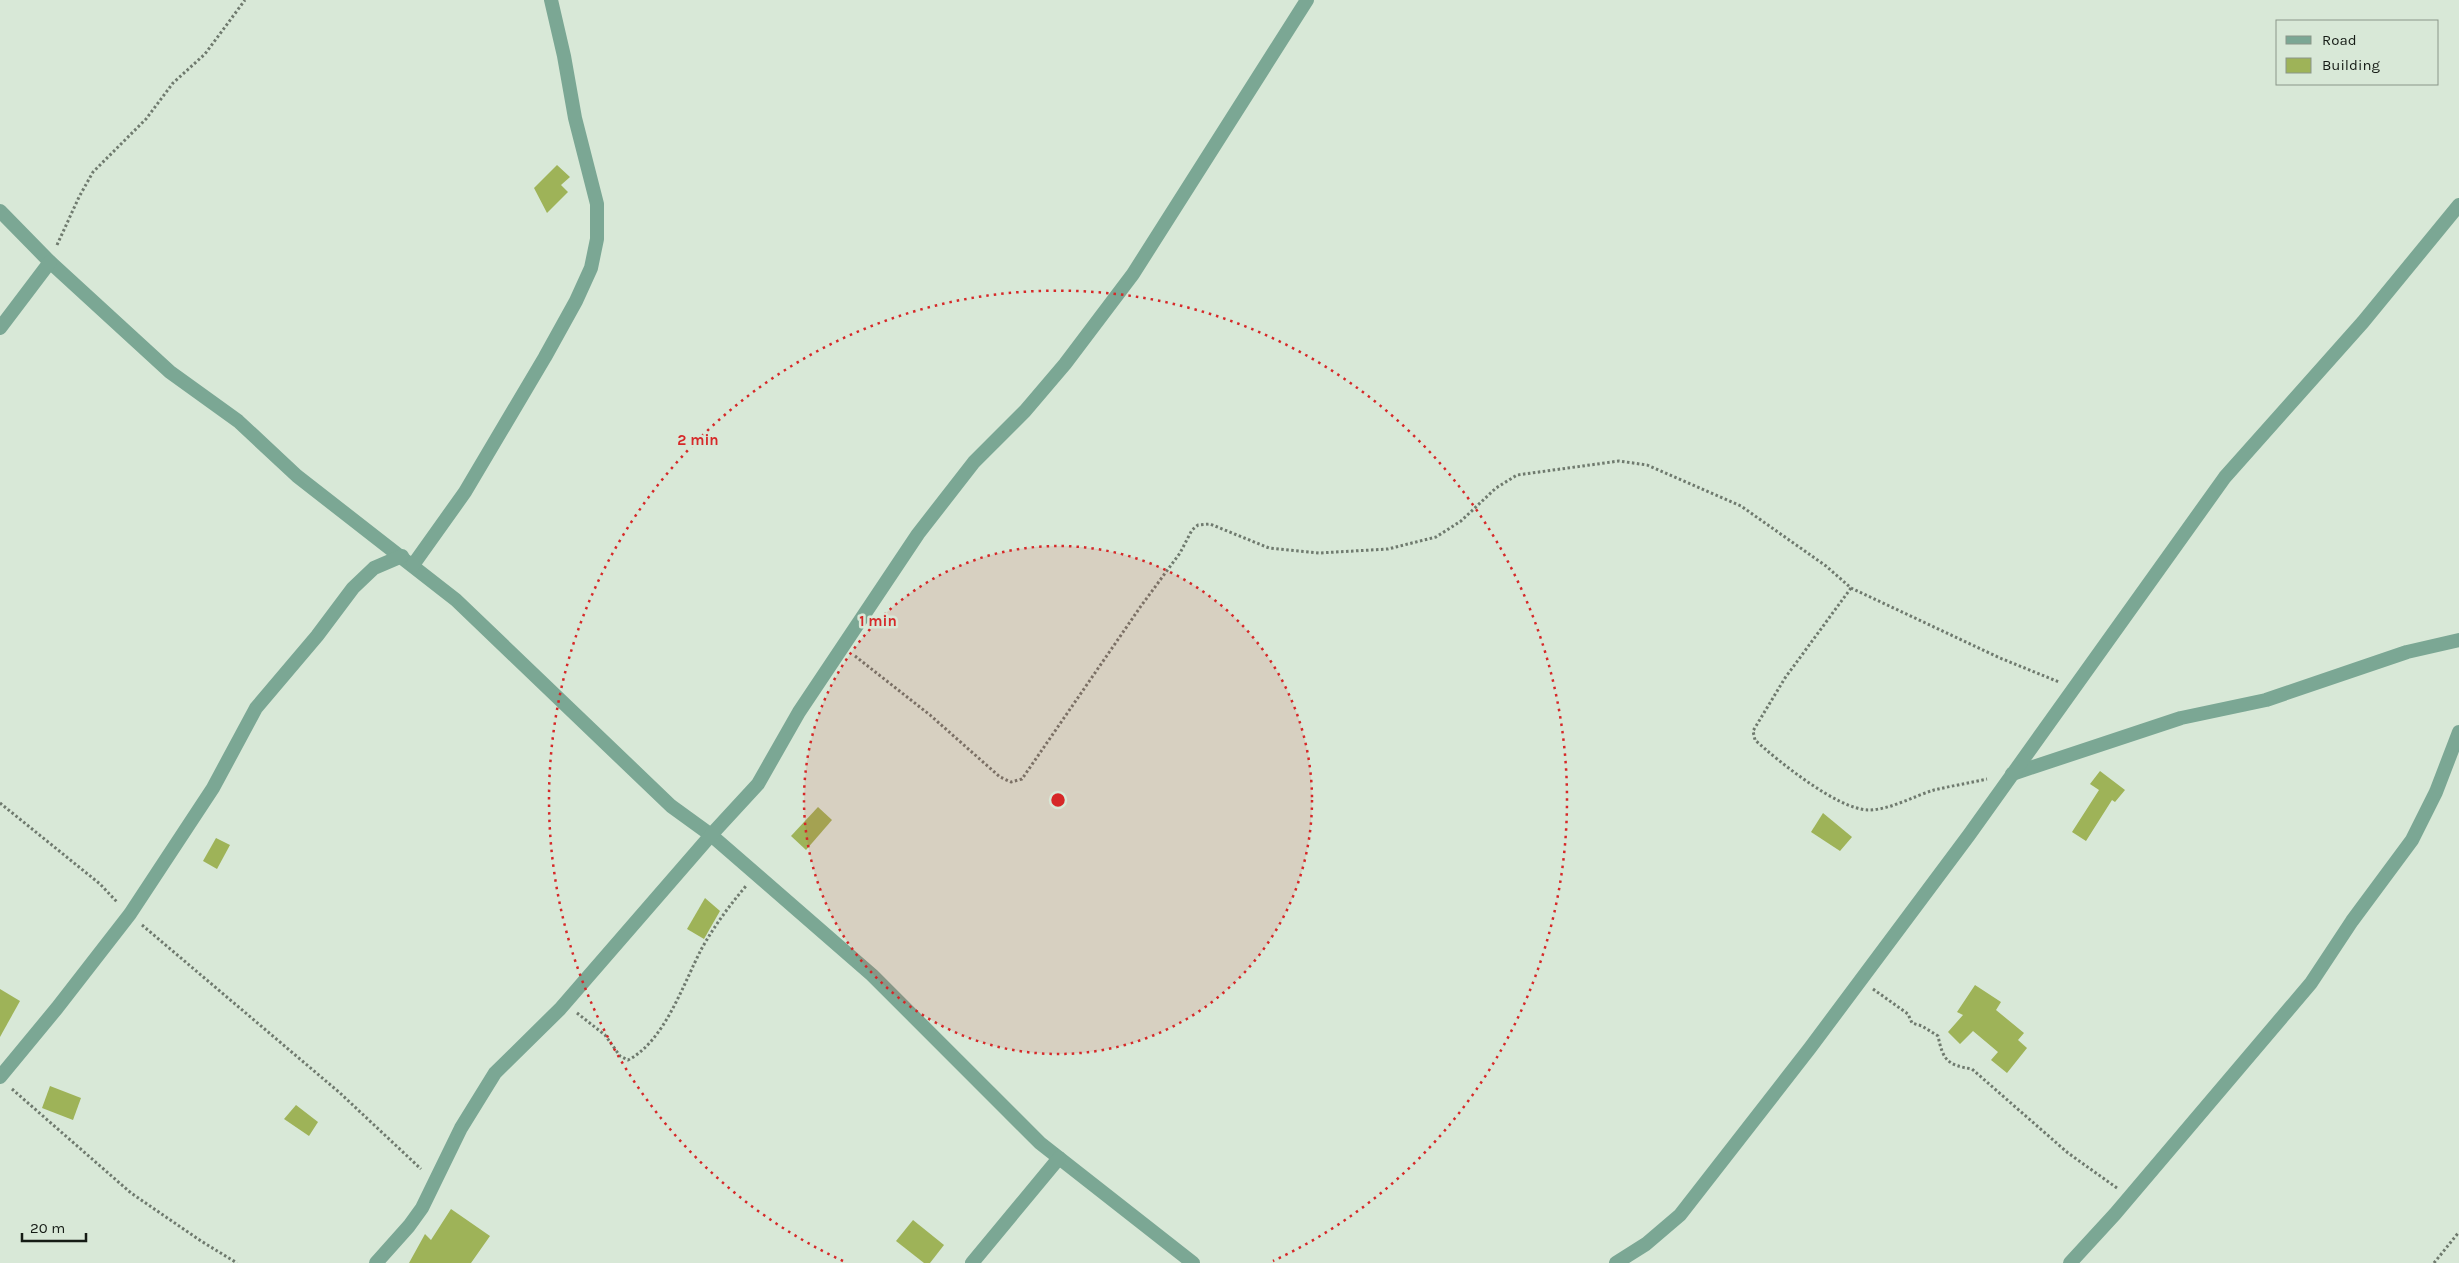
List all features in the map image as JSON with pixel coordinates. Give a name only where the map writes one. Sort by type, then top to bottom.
[{"type":"street","points":[[413,565],[465,492],[549,349],[576,301],[591,268],[597,239],[596,204],[574,118],[564,56],[551,0]]},
{"type":"street","points":[[376,1263],[409,1226],[422,1208],[461,1128],[495,1073],[565,1003],[711,835],[758,784],[799,712],[918,534],[974,462],[1025,411],[1065,364],[1133,274],[1307,0]]},
{"type":"street","points":[[1616,1263],[1646,1244],[1680,1215],[1860,981],[2012,774],[2225,477],[2363,322],[2459,205]]},
{"type":"street","points":[[0,211],[50,262],[170,372],[238,421],[297,476],[456,600],[671,806],[711,835],[872,975],[1040,1143],[1193,1263]]},
{"type":"street","points":[[0,328],[50,262]]},
{"type":"street","points":[[4,1081],[57,1008],[130,914],[213,788],[256,708],[317,636],[353,588],[374,568],[402,556]]},
{"type":"street","points":[[2012,774],[2156,726],[2266,700],[2407,652],[2459,640]]},
{"type":"street","points":[[2070,1263],[2115,1214],[2128,1196],[2312,983],[2352,921],[2412,840],[2436,792],[2459,732]]},
{"type":"street","points":[[972,1263],[1059,1158]]},
{"type":"path","points":[[50,262],[79,196],[93,172],[146,119],[173,83],[204,54],[245,0]]},
{"type":"path","points":[[843,646],[930,715],[1000,777],[1012,782],[1022,778],[1180,553],[1192,530],[1198,524],[1210,524],[1269,548],[1319,553],[1388,549],[1436,537],[1460,521],[1496,488],[1517,475],[1619,461],[1647,465],[1741,506],[1826,566],[1851,588],[2000,658],[2074,688]]},
{"type":"path","points":[[1851,588],[1785,678],[1753,731],[1754,740],[1770,754],[1824,792],[1846,805],[1868,810],[1880,808],[1935,790],[2012,774]]},
{"type":"path","points":[[0,803],[100,884],[130,914],[340,1093],[434,1182]]},
{"type":"path","points":[[565,1003],[605,1035],[620,1056],[628,1060],[636,1056],[646,1048],[664,1024],[722,914],[756,875]]},
{"type":"path","points":[[1860,981],[1908,1014],[1912,1023],[1922,1026],[1938,1036],[1942,1056],[1948,1061],[1959,1067],[1972,1069],[2068,1153],[2128,1196]]},
{"type":"path","points":[[4,1081],[131,1193],[201,1242],[237,1263]]},
{"type":"path","points":[[2434,1263],[2449,1242],[2459,1232]]},
{"type":"building","points":[[557,165],[570,177],[561,185],[568,192],[547,213],[534,188]]},
{"type":"building","points":[[2100,771],[2125,790],[2115,802],[2112,800],[2086,841],[2072,832],[2099,790],[2090,784]]},
{"type":"building","points":[[818,807],[832,820],[806,850],[791,836]]},
{"type":"building","points":[[1823,813],[1852,837],[1840,851],[1811,832]]},
{"type":"building","points":[[216,838],[230,845],[217,869],[203,861]]},
{"type":"building","points":[[705,898],[720,911],[704,939],[687,929]]},
{"type":"building","points":[[1975,985],[2001,1002],[1996,1010],[2024,1033],[2018,1040],[2027,1048],[2007,1073],[1991,1060],[1998,1052],[1973,1031],[1960,1044],[1948,1032],[1963,1015],[1957,1012]]},
{"type":"building","points":[[0,989],[20,1001],[0,1037]]},
{"type":"building","points":[[50,1086],[81,1098],[73,1120],[42,1108]]},
{"type":"building","points":[[296,1105],[318,1122],[309,1136],[284,1119]]},
{"type":"building","points":[[451,1209],[490,1236],[471,1263],[409,1263],[425,1234],[431,1240]]},
{"type":"building","points":[[913,1220],[944,1245],[930,1263],[924,1263],[896,1241]]}]
